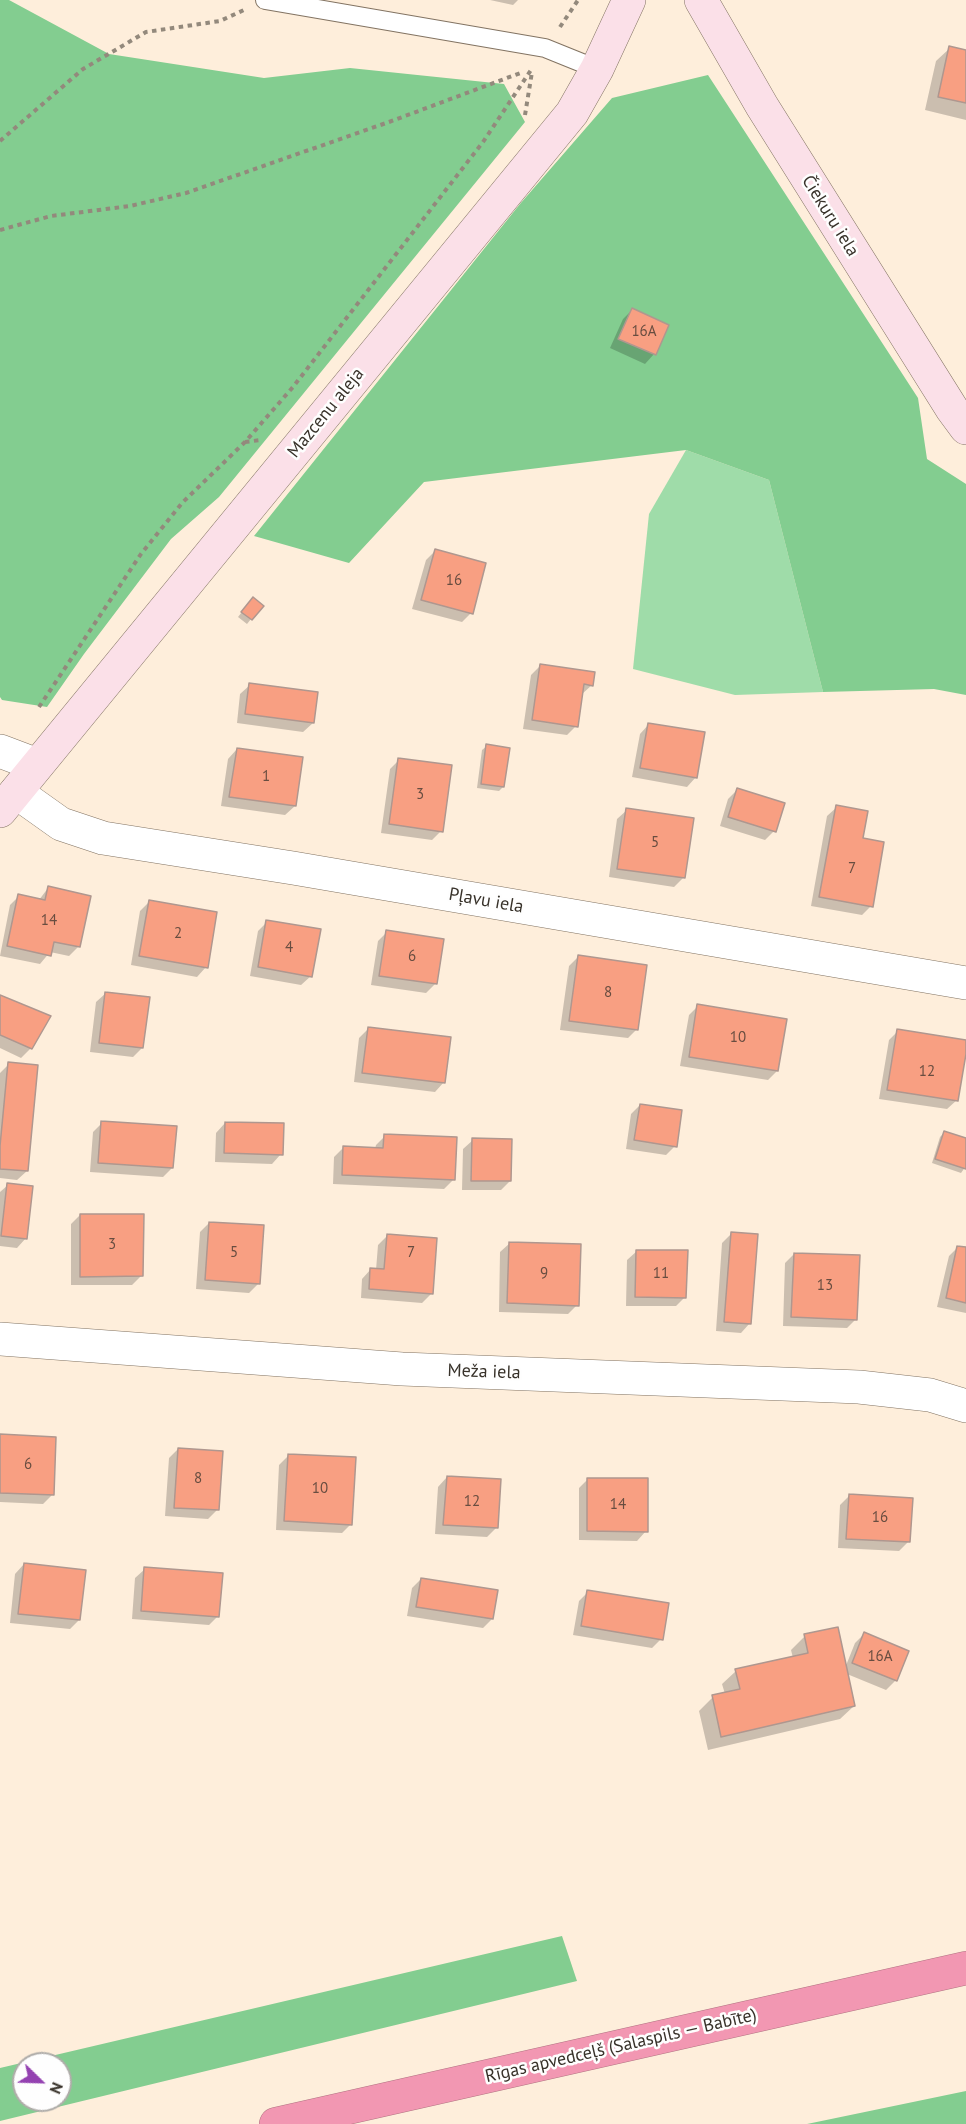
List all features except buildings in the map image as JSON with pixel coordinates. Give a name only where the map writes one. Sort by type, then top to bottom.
[{"type":"highway","name":"Rīgas apvedceļš (Salaspils — Babīte)","points":[[276,2124],[966,1968]]},
{"type":"main road","name":"Mazcenu aleja","points":[[8,802],[572,113],[597,69],[629,0]]},
{"type":"main road","name":"Čiekuru iela","points":[[701,0],[762,106],[961,413]]},
{"type":"street","points":[[0,751],[37,765]]},
{"type":"street","name":"Pļavu iela","points":[[8,802],[103,838],[293,868],[966,983]]},
{"type":"street","name":"Meža iela","points":[[0,1340],[402,1369],[859,1387],[930,1395],[966,1406]]},
{"type":"lane","points":[[259,3],[545,48],[597,69]]},
{"type":"path","points":[[0,141],[82,69],[146,32],[220,21],[259,3]]},
{"type":"path","points":[[0,230],[51,216],[130,206],[186,194],[389,122],[532,68],[483,142],[315,358],[231,456],[183,503],[141,554],[34,713]]},
{"type":"green space","points":[[0,0],[9,0],[109,54],[264,78],[350,68],[504,84],[525,122],[219,497],[171,539],[47,707],[2,700],[0,697]]},
{"type":"green space","points":[[708,75],[918,398],[927,459],[966,484],[966,695],[934,689],[823,692],[769,480],[686,450],[424,482],[349,563],[254,536],[520,204],[612,98]]},
{"type":"green space","points":[[686,450],[769,480],[823,692],[735,695],[633,669],[649,514]]},
{"type":"green space","points":[[562,1936],[577,1981],[72,2104],[72,2052],[68,2052]]},
{"type":"green space","points":[[12,2065],[12,2112],[37,2112],[0,2121],[0,2068]]},
{"type":"green space","points":[[966,2091],[966,2124],[807,2124]]}]
